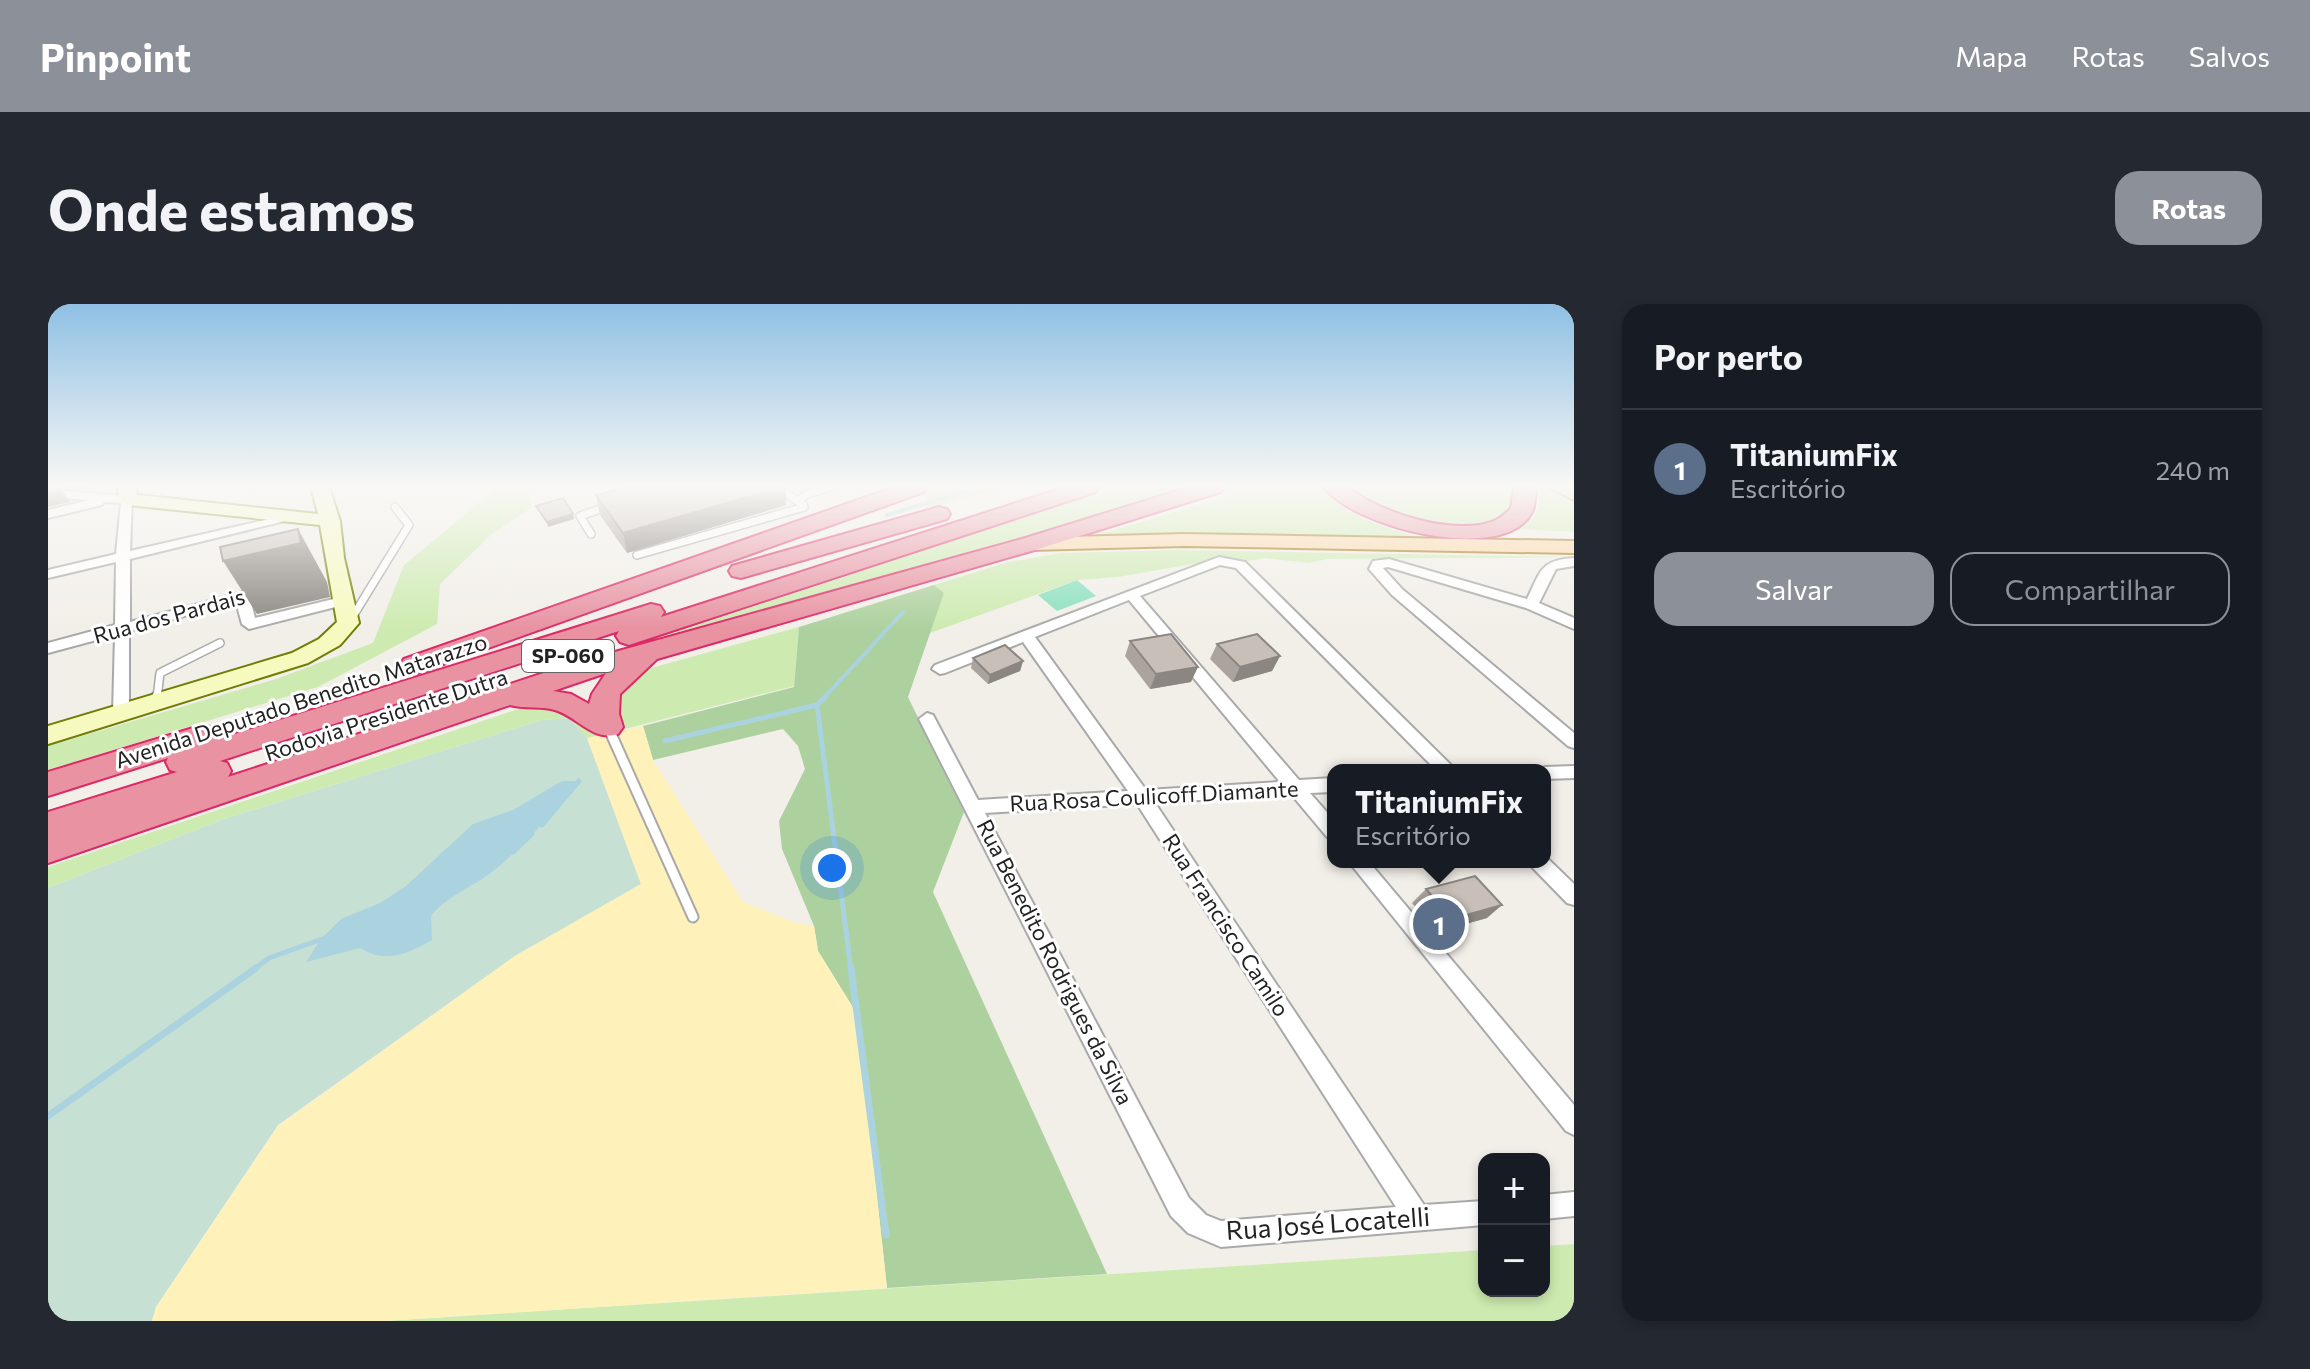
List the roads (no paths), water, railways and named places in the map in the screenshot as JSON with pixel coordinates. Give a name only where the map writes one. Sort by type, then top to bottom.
[{"type":"highway","name":"Avenida Deputado Benedito Matarazzo","points":[[48,784],[287,710],[786,534]]},
{"type":"highway","points":[[287,710],[866,534]]},
{"type":"highway","name":"Rodovia Presidente Dutra","points":[[48,804],[893,534]]},
{"type":"highway","name":"Rodovia Presidente Dutra","points":[[48,825],[942,534]]},
{"type":"highway","points":[[48,850],[504,697],[655,650],[1061,534]]},
{"type":"highway","points":[[611,733],[602,711],[606,691],[655,650]]},
{"type":"highway","points":[[504,697],[561,701],[611,733]]},
{"type":"main road","points":[[331,534],[330,573],[346,600],[344,630]]},
{"type":"main road","points":[[1519,534],[1574,537]]},
{"type":"main road","points":[[1030,544],[1184,540],[1574,547]]},
{"type":"main road","name":"Avenida Deputado Benedito Matarazzo","points":[[48,735],[300,658],[323,649],[344,630]]},
{"type":"street","points":[[121,713],[123,534]]},
{"type":"street","points":[[48,574],[218,534]]},
{"type":"street","points":[[940,669],[1219,561],[1240,565],[1441,764]]},
{"type":"street","points":[[1531,605],[1550,567],[1555,563],[1574,562]]},
{"type":"street","points":[[1569,621],[1531,605],[1389,563],[1378,564],[1376,569],[1397,592],[1574,742]]},
{"type":"street","name":"Rua dos Pardais","points":[[48,648],[283,585]]},
{"type":"street","points":[[1131,594],[1327,825]]},
{"type":"street","points":[[242,596],[249,624],[346,600]]},
{"type":"street","name":"Rua Francisco Camilo","points":[[1026,636],[1142,797],[1418,1219]]},
{"type":"street","name":"Rua Benedito Rodrigues da Silva","points":[[927,719],[1180,1207]]},
{"type":"street","points":[[1551,773],[1574,772]]},
{"type":"street","name":"Rua Rosa Coulicoff Diamante","points":[[975,807],[1327,785]]},
{"type":"street","points":[[1363,868],[1574,1123]]},
{"type":"street","points":[[1545,868],[1574,897]]},
{"type":"street","points":[[1550,1206],[1574,1204]]},
{"type":"street","name":"Rua José Locatelli","points":[[1180,1207],[1197,1224],[1221,1234],[1478,1214]]},
{"type":"lane","points":[[344,630],[403,534]]},
{"type":"lane","points":[[637,555],[696,534]]},
{"type":"lane","points":[[156,702],[160,673],[220,643]]},
{"type":"lane","points":[[611,733],[693,917]]},
{"type":"water","points":[[562,781],[579,781],[538,829],[504,862],[437,909],[431,916],[432,940],[396,955],[379,955],[360,948],[306,962],[321,939],[341,919],[380,903],[406,886],[473,824],[513,810]]},
{"type":"waterway","points":[[824,698],[903,612]]},
{"type":"waterway","points":[[817,705],[824,698]]},
{"type":"waterway","points":[[665,741],[817,705]]},
{"type":"waterway","points":[[817,705],[851,970]]},
{"type":"waterway","points":[[542,825],[579,781]]},
{"type":"waterway","points":[[513,852],[532,834]]},
{"type":"waterway","points":[[253,970],[269,958],[325,938]]},
{"type":"waterway","points":[[48,1116],[256,968]]},
{"type":"waterway","points":[[851,968],[886,1235]]},
{"type":"place","name":"TitaniumFix","points":[[1439,924]]}]
